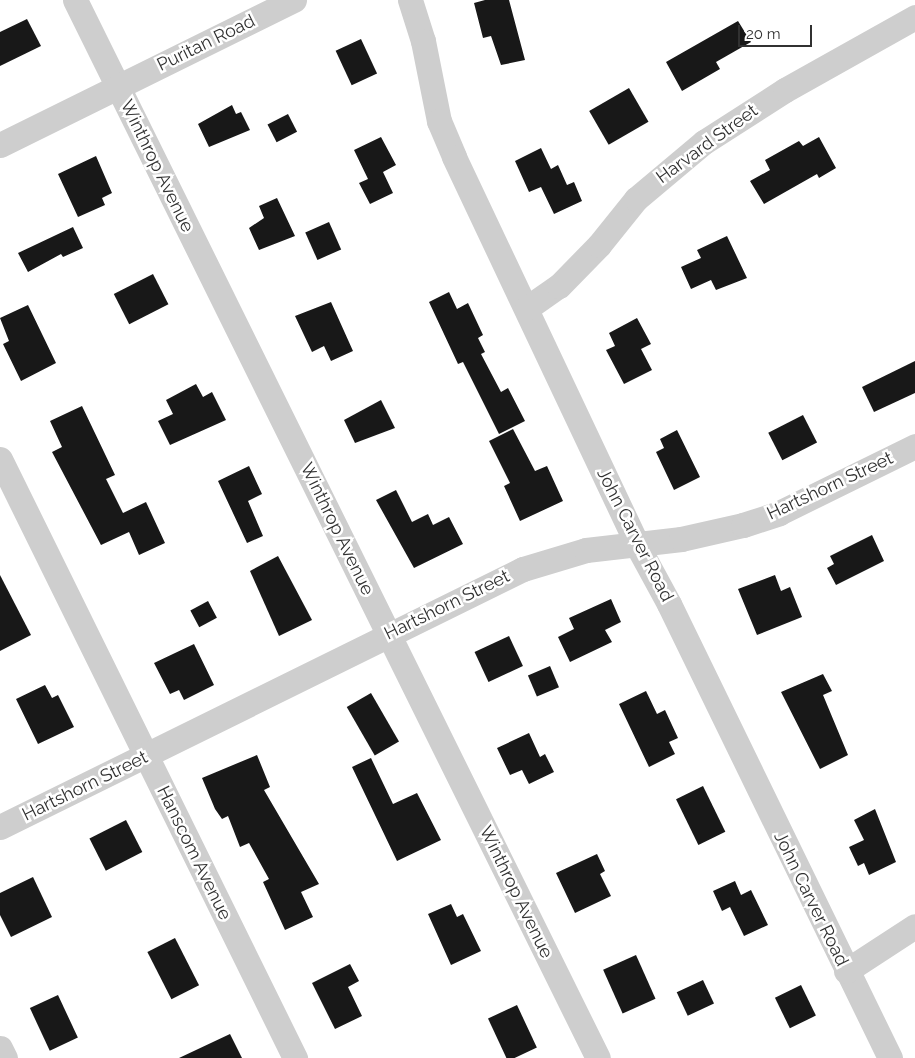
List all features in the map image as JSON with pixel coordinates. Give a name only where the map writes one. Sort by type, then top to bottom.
[{"type":"street","name":"Winthrop Avenue","points":[[75,0],[598,1058]]},
{"type":"street","name":"Puritan Road","points":[[0,145],[294,0]]},
{"type":"street","name":"John Carver Road","points":[[410,0],[444,134],[637,545],[669,604],[890,1058]]},
{"type":"street","name":"Harvard Street","points":[[527,308],[559,286],[599,245],[636,199],[696,147],[785,90],[915,17]]},
{"type":"street","name":"Hartshorn Street","points":[[0,826],[147,756],[389,634],[549,559],[586,550],[637,545],[723,530],[779,513],[915,446]]},
{"type":"street","name":"Hanscom Avenue","points":[[0,460],[295,1058]]},
{"type":"street","points":[[846,971],[915,926]]},
{"type":"street","points":[[0,1048],[5,1058]]},
{"type":"building","points":[[485,0],[509,0],[525,60],[501,65],[491,36],[483,38],[474,3]]},
{"type":"building","points":[[27,19],[41,46],[0,66],[0,32]]},
{"type":"building","points":[[738,21],[751,42],[716,62],[720,69],[682,91],[666,62]]},
{"type":"building","points":[[361,39],[377,73],[352,85],[336,51]]},
{"type":"building","points":[[629,88],[648,122],[609,145],[589,111]]},
{"type":"building","points":[[232,105],[236,114],[241,112],[250,130],[209,147],[198,124]]},
{"type":"building","points":[[288,114],[297,132],[277,142],[268,124]]},
{"type":"building","points":[[381,137],[396,165],[383,172],[393,193],[370,204],[359,183],[368,179],[354,150]]},
{"type":"building","points":[[819,137],[836,168],[819,178],[817,174],[764,204],[750,181],[770,170],[765,160],[799,141],[803,146]]},
{"type":"building","points":[[541,148],[551,169],[558,165],[567,185],[574,182],[582,201],[554,214],[541,187],[529,192],[515,161]]},
{"type":"building","points":[[96,156],[112,193],[102,198],[105,205],[78,217],[58,174]]},
{"type":"building","points":[[277,198],[295,236],[259,250],[249,228],[264,218],[259,206]]},
{"type":"building","points":[[329,222],[341,249],[317,260],[305,233]]},
{"type":"building","points":[[73,227],[83,248],[63,257],[61,254],[28,272],[18,253]]},
{"type":"building","points":[[727,236],[747,278],[716,290],[711,280],[691,289],[681,267],[701,258],[697,250]]},
{"type":"building","points":[[153,274],[168,304],[129,324],[114,294]]},
{"type":"building","points":[[449,292],[457,309],[468,303],[483,335],[478,338],[485,352],[481,354],[501,392],[508,388],[525,421],[499,434],[463,362],[458,364],[429,302]]},
{"type":"building","points":[[331,302],[353,351],[331,361],[324,346],[312,352],[295,316]]},
{"type":"building","points":[[28,305],[56,363],[21,381],[3,344],[9,341],[0,318]]},
{"type":"building","points":[[637,318],[651,344],[641,349],[652,370],[624,384],[606,350],[615,346],[609,333]]},
{"type":"building","points":[[915,361],[915,393],[874,412],[862,387]]},
{"type":"building","points":[[196,384],[203,397],[212,392],[226,420],[170,445],[158,421],[173,414],[166,400]]},
{"type":"building","points":[[381,400],[395,428],[355,443],[344,420]]},
{"type":"building","points":[[82,406],[115,475],[106,479],[123,513],[146,502],[165,543],[139,555],[129,532],[101,545],[52,452],[62,447],[50,421]]},
{"type":"building","points":[[803,415],[817,443],[782,460],[768,433]]},
{"type":"building","points":[[513,429],[535,471],[547,466],[563,501],[520,521],[504,486],[510,483],[489,441]]},
{"type":"building","points":[[677,430],[700,477],[674,490],[656,452],[664,448],[660,439]]},
{"type":"building","points":[[249,466],[262,494],[248,501],[263,536],[247,543],[218,481]]},
{"type":"building","points":[[396,490],[412,522],[428,514],[433,525],[449,517],[463,544],[414,568],[376,500]]},
{"type":"building","points":[[872,535],[884,561],[836,585],[827,568],[834,564],[830,556]]},
{"type":"building","points":[[278,556],[312,620],[279,636],[250,571]]},
{"type":"building","points":[[0,575],[31,635],[0,651]]},
{"type":"building","points":[[775,575],[781,591],[790,587],[802,617],[757,635],[738,589]]},
{"type":"building","points":[[611,599],[621,622],[605,630],[612,642],[570,662],[558,637],[574,629],[569,618]]},
{"type":"building","points":[[208,601],[217,618],[199,627],[190,610]]},
{"type":"building","points":[[509,636],[523,666],[489,682],[475,652]]},
{"type":"building","points":[[194,644],[214,685],[184,700],[179,690],[170,694],[154,663]]},
{"type":"building","points":[[550,666],[559,687],[537,697],[528,675]]},
{"type":"building","points":[[823,674],[832,691],[823,695],[848,755],[820,769],[781,692]]},
{"type":"building","points":[[45,685],[52,698],[58,695],[74,727],[38,744],[16,699]]},
{"type":"building","points":[[646,691],[657,714],[665,710],[678,738],[669,742],[675,754],[649,767],[619,704]]},
{"type":"building","points":[[371,693],[399,741],[375,755],[347,707]]},
{"type":"building","points":[[529,733],[540,757],[545,754],[554,772],[529,784],[522,770],[510,775],[497,748]]},
{"type":"building","points":[[257,755],[270,787],[264,790],[319,884],[301,892],[313,917],[285,930],[263,882],[269,879],[249,843],[240,847],[228,816],[222,819],[215,809],[202,778]]},
{"type":"building","points":[[371,758],[393,804],[417,793],[441,840],[397,861],[352,767]]},
{"type":"building","points":[[703,786],[725,832],[698,845],[676,799]]},
{"type":"building","points":[[875,809],[896,862],[869,875],[864,863],[858,866],[849,847],[864,840],[854,820]]},
{"type":"building","points":[[126,820],[142,852],[106,871],[89,839]]},
{"type":"building","points":[[597,854],[605,871],[600,874],[611,896],[575,913],[556,873]]},
{"type":"building","points":[[33,877],[52,917],[11,937],[0,915],[0,893]]},
{"type":"building","points":[[735,881],[741,895],[751,890],[768,925],[744,936],[730,907],[722,911],[713,891]]},
{"type":"building","points":[[451,904],[457,917],[463,914],[481,951],[451,965],[428,914]]},
{"type":"building","points":[[175,938],[199,985],[171,999],[147,952]]},
{"type":"building","points":[[636,955],[656,999],[623,1013],[603,970]]},
{"type":"building","points":[[350,964],[359,981],[348,987],[362,1016],[335,1029],[312,983]]},
{"type":"building","points":[[703,980],[714,1004],[688,1016],[677,992]]},
{"type":"building","points":[[801,985],[816,1016],[790,1028],[775,998]]},
{"type":"building","points":[[58,995],[78,1038],[50,1051],[30,1008]]},
{"type":"building","points":[[517,1005],[537,1048],[515,1058],[506,1058],[488,1019]]},
{"type":"building","points":[[230,1034],[242,1058],[179,1058]]}]
